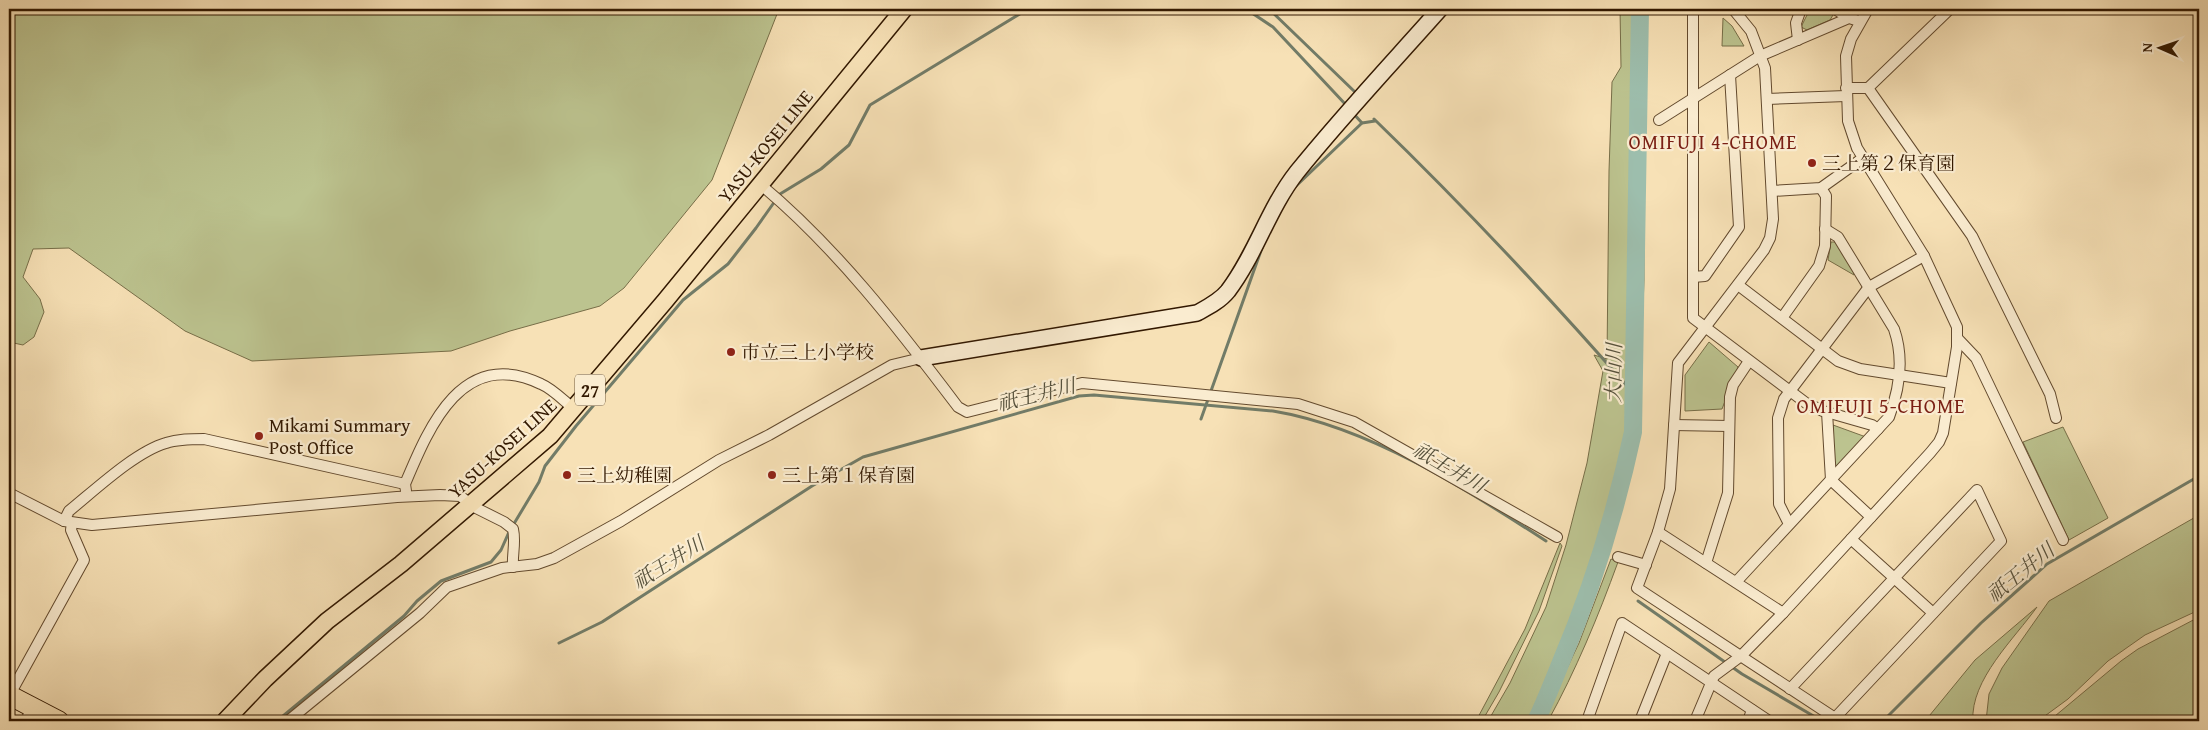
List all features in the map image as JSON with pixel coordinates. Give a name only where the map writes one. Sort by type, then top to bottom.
[{"type":"highway","points":[[9,696],[29,714],[59,721]]},
{"type":"main road","name":"YASU-KOSEI LINE","points":[[225,721],[265,678],[327,621],[401,564],[550,436],[904,9]]},
{"type":"street","points":[[288,721],[420,613],[447,587],[502,568],[537,564],[554,558],[621,521],[719,460],[892,365],[921,358],[1197,313],[1210,306],[1227,292],[1251,253],[1270,211],[1296,173],[1440,9]]},
{"type":"street","points":[[1693,9],[1693,318],[1806,403],[1827,412],[1872,424],[1878,429]]},
{"type":"street","points":[[1733,9],[1751,31],[1765,68],[1773,219],[1770,238],[1764,250],[1678,363],[1670,489],[1658,532],[1637,588],[1834,720],[2000,541],[1977,490],[1790,689]]},
{"type":"street","points":[[1798,40],[1796,24],[1801,9]]},
{"type":"street","points":[[1835,9],[1854,20]]},
{"type":"street","points":[[1659,120],[1760,56],[1854,20],[1868,9]]},
{"type":"street","points":[[1767,99],[1846,92],[1868,88],[1950,9]]},
{"type":"street","points":[[1695,721],[1714,676],[1741,656],[1783,613],[1939,442],[1943,433],[1957,328],[1924,256],[1851,136],[1846,92],[1846,56],[1854,20]]},
{"type":"street","points":[[1692,277],[1705,276],[1738,228],[1730,74]]},
{"type":"street","points":[[1868,88],[1972,236],[2050,394],[2056,418]]},
{"type":"street","points":[[1772,191],[1821,188],[1863,158]]},
{"type":"street","points":[[760,184],[832,253],[921,358],[958,408],[967,412],[1082,383],[1298,404],[1354,422],[1557,537]]},
{"type":"street","points":[[1782,318],[1819,266],[1825,246],[1826,196],[1821,188]]},
{"type":"street","points":[[1736,582],[1890,417],[1896,400],[1900,346],[1894,329],[1838,237],[1825,229]]},
{"type":"street","points":[[1790,524],[1779,504],[1778,418],[1784,398],[1869,287],[1924,256]]},
{"type":"street","points":[[1738,285],[1838,360],[1860,368],[1951,383]]},
{"type":"street","points":[[1957,338],[1976,358],[2063,540]]},
{"type":"street","points":[[1706,563],[1728,493],[1730,397],[1733,385],[1750,360]]},
{"type":"street","points":[[406,497],[405,484],[429,429],[441,410],[460,391],[479,379],[500,375],[521,376],[542,384],[574,409]]},
{"type":"street","points":[[1827,412],[1831,480],[1871,517]]},
{"type":"street","points":[[1674,425],[1729,426]]},
{"type":"street","points":[[9,696],[84,560],[68,522],[69,511],[139,456],[165,443],[204,439],[405,484]]},
{"type":"street","points":[[9,493],[68,522],[92,525],[440,494],[460,496],[514,529],[513,567]]},
{"type":"street","points":[[1658,532],[1783,613]]},
{"type":"street","points":[[1851,539],[1933,613]]},
{"type":"street","points":[[1618,557],[1646,566]]},
{"type":"street","points":[[1587,721],[1622,623],[1769,721]]},
{"type":"street","points":[[1640,721],[1667,653]]},
{"type":"street","points":[[1748,721],[1752,710]]},
{"type":"green space","points":[[9,9],[779,9],[712,180],[624,288],[600,306],[510,331],[451,351],[252,361],[185,331],[69,248],[33,249],[23,277],[40,299],[44,312],[34,337],[23,345],[9,342]]},
{"type":"green space","points":[[1620,9],[1644,9],[1644,280],[1640,385],[1615,523],[1592,596],[1559,673],[1533,721],[1488,721],[1510,683],[1546,607],[1566,545],[1587,463],[1603,371],[1594,355],[1607,359],[1612,82],[1621,67]]},
{"type":"green space","points":[[1810,9],[1825,9],[1833,15],[1830,20],[1807,30],[1801,27]]},
{"type":"green space","points":[[1723,18],[1732,26],[1744,46],[1722,46]]},
{"type":"green space","points":[[1831,242],[1835,242],[1854,269],[1854,275],[1828,260]]},
{"type":"green space","points":[[1709,342],[1738,367],[1722,409],[1685,411],[1685,375]]},
{"type":"green space","points":[[1833,425],[1866,437],[1836,470],[1833,465]]},
{"type":"green space","points":[[2063,427],[2108,518],[2069,540],[2023,442]]},
{"type":"green space","points":[[2199,515],[2199,610],[2145,635],[2108,661],[2068,699],[2038,721],[1986,721],[1989,694],[2002,668],[2049,601]]},
{"type":"green space","points":[[1560,543],[1562,546],[1539,611],[1499,692],[1482,721],[1476,721],[1525,629]]},
{"type":"green space","points":[[1611,559],[1618,562],[1586,643],[1548,721],[1542,721],[1579,643]]},
{"type":"green space","points":[[2037,607],[1986,675],[1974,706],[1973,721],[1925,721],[1975,660]]},
{"type":"green space","points":[[2199,617],[2199,721],[2049,721],[2138,649]]},
{"type":"waterway","points":[[277,721],[404,616],[417,601],[441,581],[491,562],[501,550],[509,532],[539,482],[545,466],[576,426],[683,300],[728,264],[780,194],[821,169],[849,145],[870,105],[1028,9]]},
{"type":"waterway","points":[[1246,9],[1273,27],[1347,106]]},
{"type":"waterway","points":[[1269,9],[1355,92]]},
{"type":"waterway","name":"大山川","points":[[1536,721],[1573,634],[1593,577],[1611,520],[1633,432],[1640,9]]},
{"type":"waterway","points":[[1352,112],[1362,123]]},
{"type":"waterway","points":[[1374,119],[1507,254],[1634,394]]},
{"type":"waterway","points":[[1295,187],[1362,123],[1375,121]]},
{"type":"waterway","points":[[1201,419],[1263,245]]},
{"type":"waterway","name":"祇王井川","points":[[559,643],[602,622],[812,486],[863,457],[1079,396],[1094,395],[1273,411],[1309,419],[1380,445],[1415,462],[1450,481],[1546,541]]},
{"type":"waterway","name":"祇王井川","points":[[1883,721],[1981,623],[2047,564],[2199,476]]},
{"type":"waterway","name":"祇王井川","points":[[1638,601],[1742,674],[1822,721]]},
{"type":"place","name":"三上第２保育園","points":[[1812,163]]},
{"type":"place","name":"市立三上小学校","points":[[731,352]]},
{"type":"place","name":"Mikami Summary Post Office","points":[[259,436]]},
{"type":"place","name":"三上幼稚園","points":[[567,475]]},
{"type":"place","name":"三上第１保育園","points":[[772,475]]},
{"type":"district","name":"OMIFUJI 4-CHOME","points":[[1713,141]]},
{"type":"district","name":"OMIFUJI 5-CHOME","points":[[1881,405]]}]
